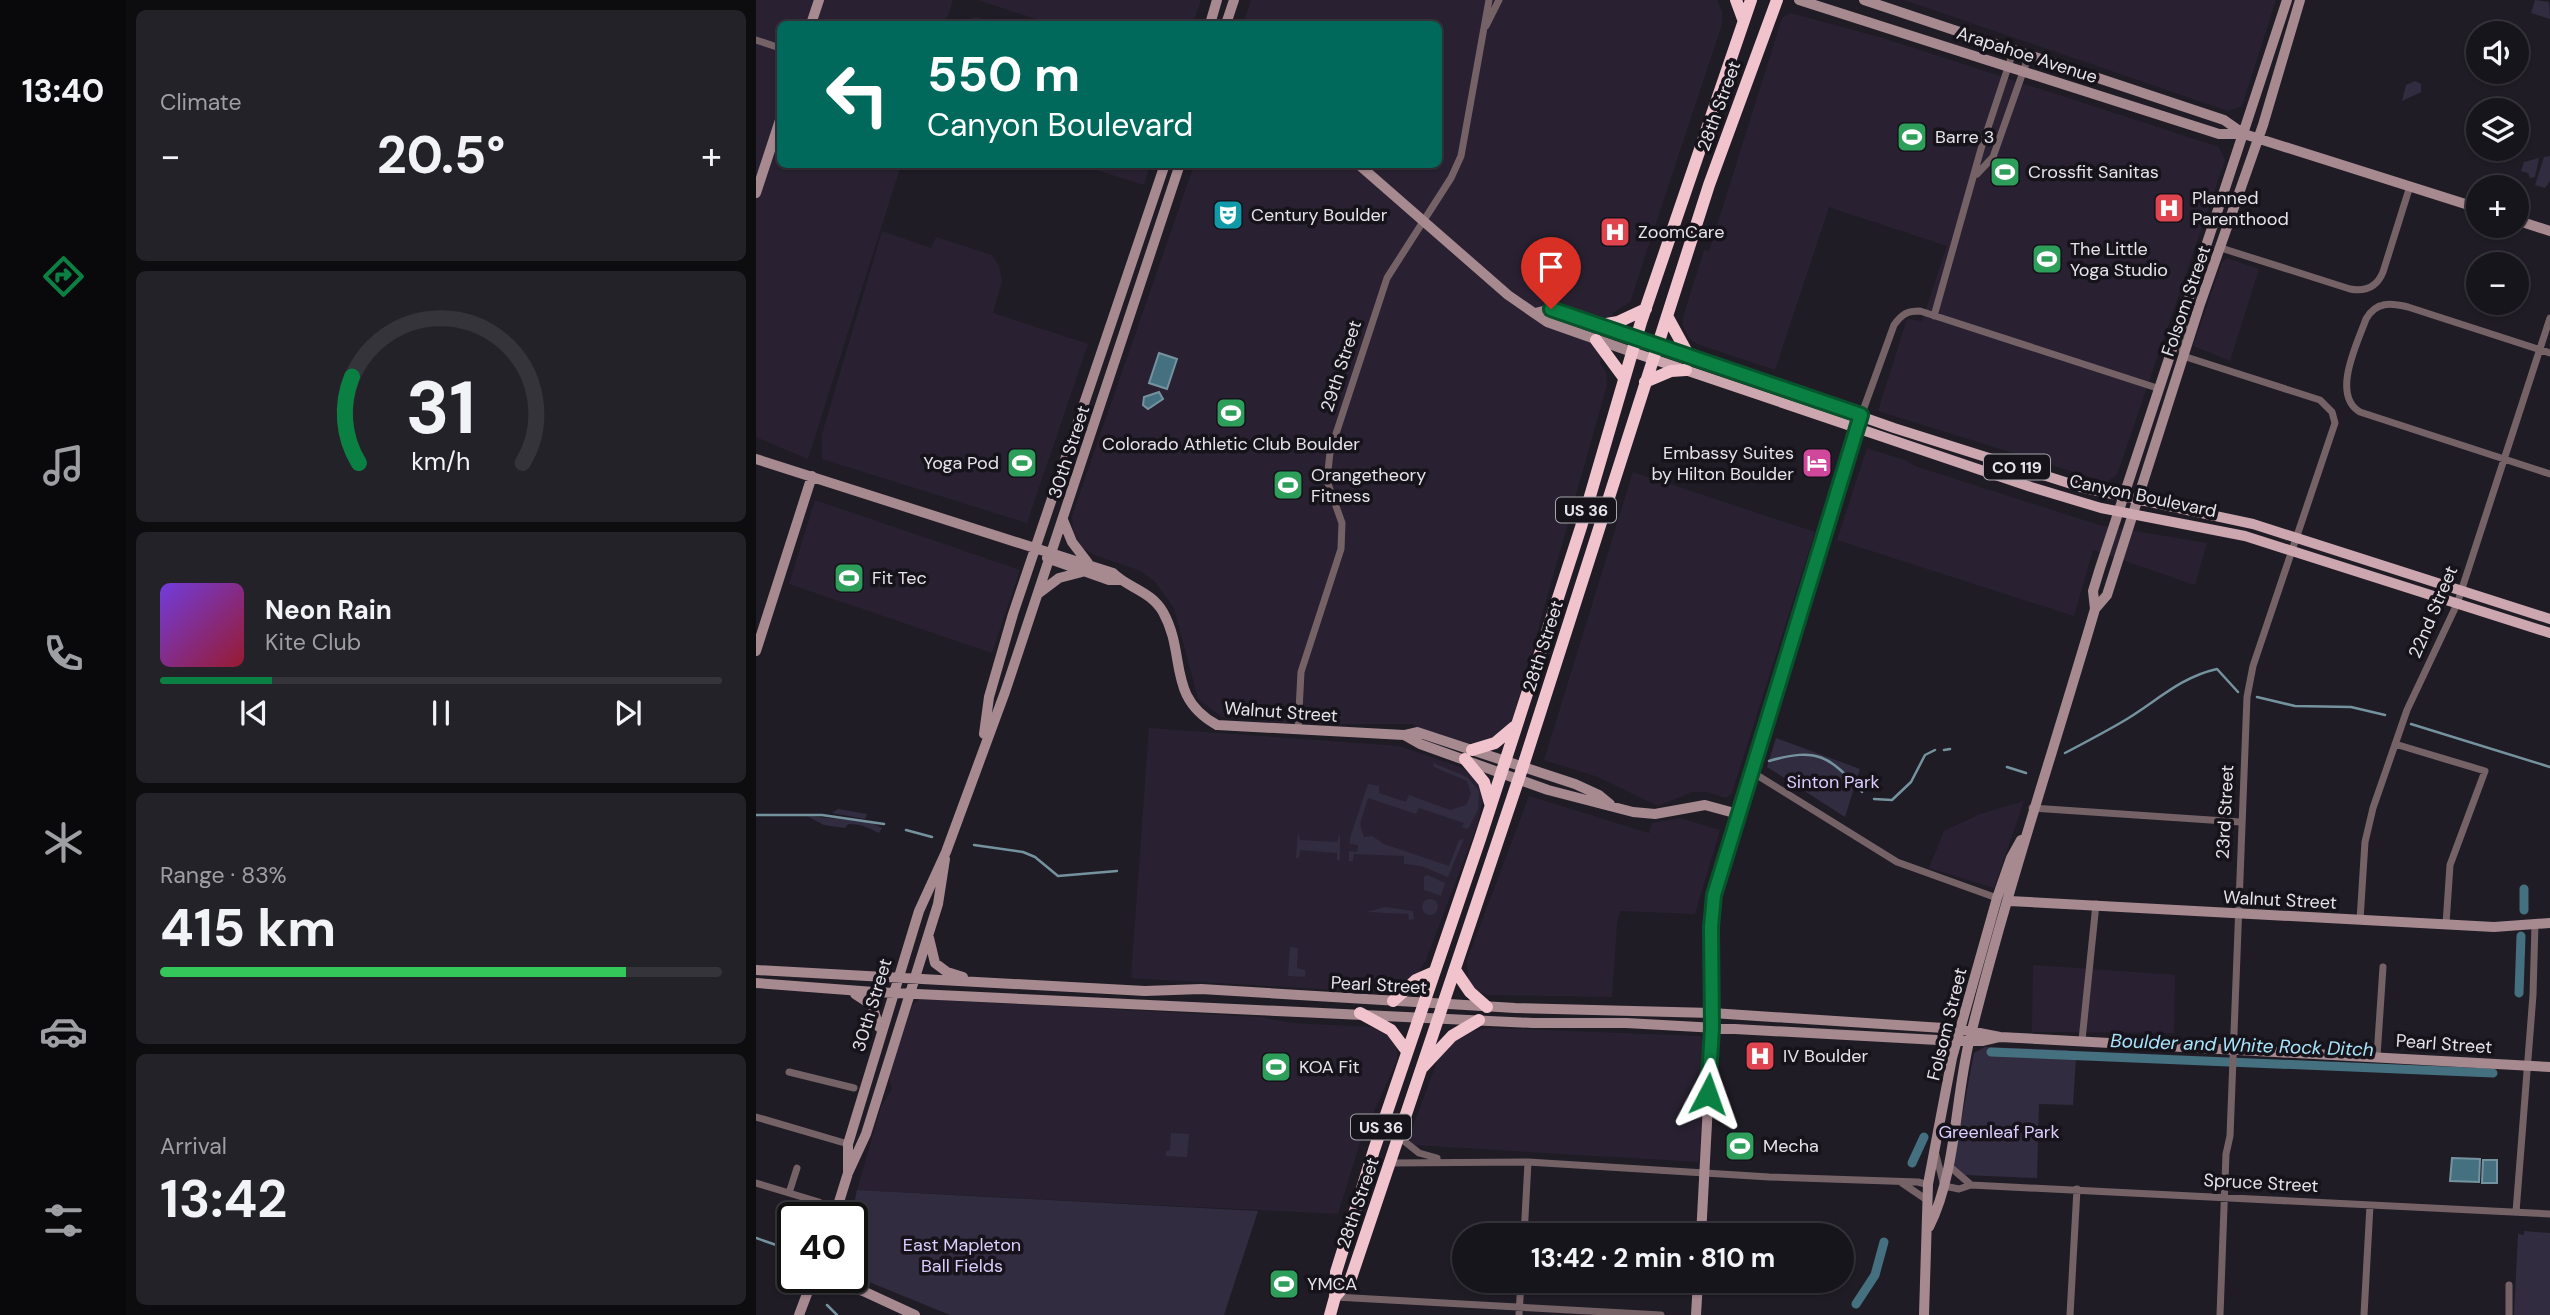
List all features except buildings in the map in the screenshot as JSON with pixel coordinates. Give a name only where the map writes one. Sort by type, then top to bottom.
[{"type":"highway","points":[[1736,0],[1743,19]]},
{"type":"highway","name":"28th Street","points":[[1329,1315],[1335,1297],[1336,1272],[1406,1050],[1491,804],[1581,527],[1632,352],[1751,0]]},
{"type":"highway","name":"28th Street","points":[[1335,1297],[1351,1278],[1423,1068],[1709,184],[1777,0]]},
{"type":"highway","points":[[1601,325],[1618,322],[1646,309]]},
{"type":"highway","points":[[1645,382],[1688,364],[1667,316]]},
{"type":"highway","points":[[1596,340],[1624,378]]},
{"type":"highway","points":[[1491,804],[1484,782],[1469,754],[1495,743],[1517,724]]},
{"type":"highway","points":[[1455,970],[1470,992],[1487,1007]]},
{"type":"highway","points":[[1393,1001],[1416,981],[1432,973]]},
{"type":"highway","points":[[1360,1013],[1391,1030],[1406,1050]]},
{"type":"highway","points":[[1423,1068],[1452,1037],[1479,1020]]},
{"type":"main road","points":[[812,21],[819,0]]},
{"type":"main road","points":[[1210,21],[1217,0]]},
{"type":"main road","points":[[1227,21],[1234,0]]},
{"type":"main road","name":"Arapahoe Avenue","points":[[1799,0],[2219,134],[2244,134],[2466,204]]},
{"type":"main road","name":"Arapahoe Avenue","points":[[1864,0],[2224,120],[2244,134]]},
{"type":"main road","name":"Folsom Street","points":[[2095,609],[2093,591],[2122,496],[2287,0]]},
{"type":"main road","name":"Folsom Street","points":[[1929,1227],[1948,1187],[1947,1164],[1969,1042],[2009,901],[2024,834],[2095,609],[2107,595],[2300,0]]},
{"type":"main road","points":[[756,192],[777,129]]},
{"type":"main road","name":"30th Street","points":[[982,748],[989,697],[1164,168]]},
{"type":"main road","name":"30th Street","points":[[848,1172],[848,1144],[892,993],[922,903],[946,852],[982,748],[1005,692],[1179,168]]},
{"type":"main road","name":"Canyon Boulevard","points":[[1363,168],[1508,295],[1547,322],[1652,359],[1688,364],[1861,415],[2072,484],[2253,524],[2297,537],[2550,619]]},
{"type":"main road","points":[[2529,224],[2550,231]]},
{"type":"main road","name":"Canyon Boulevard","points":[[1535,313],[1551,309],[1601,325],[1657,345],[1688,364],[1856,430],[2031,487],[2118,511],[2245,536],[2550,633]]},
{"type":"main road","points":[[1702,1223],[1712,1028],[1712,908],[1738,814],[1861,415]]},
{"type":"main road","name":"Walnut Street","points":[[756,459],[1036,549],[1109,580],[1120,580],[1140,589],[1163,612],[1173,640],[1184,692],[1204,718],[1228,728],[1404,735],[1420,744],[1469,754],[1520,772],[1587,788],[1610,804],[1643,814],[1705,805],[1738,814]]},
{"type":"main road","points":[[756,651],[812,476]]},
{"type":"main road","points":[[1039,593],[1059,579],[1086,568],[1063,520]]},
{"type":"main road","name":"Folsom Street","points":[[1924,1315],[1929,1227],[1923,1183],[1935,1151],[1959,1029],[1997,898],[2011,858],[2024,834]]},
{"type":"main road","name":"30th Street","points":[[839,1202],[848,1172],[866,1134],[908,992],[938,904],[946,852]]},
{"type":"main road","name":"Walnut Street","points":[[2009,901],[2494,927],[2550,923]]},
{"type":"main road","points":[[930,925],[929,947],[935,963],[953,974],[988,982]]},
{"type":"main road","name":"Pearl Street","points":[[756,970],[1145,991],[1201,989],[1487,1007],[1712,1013],[1972,1030],[2000,1037]]},
{"type":"main road","name":"Pearl Street","points":[[756,983],[892,993],[1712,1028],[1969,1042],[2000,1037],[2082,1040],[2232,1052],[2377,1056],[2550,1067]]},
{"type":"main road","points":[[844,990],[872,1004],[878,1017],[879,1036]]},
{"type":"main road","points":[[1577,1024],[1583,1018],[1653,1011]]},
{"type":"main road","points":[[1808,1033],[1853,1032],[1865,1023]]},
{"type":"main road","points":[[799,1315],[809,1293]]},
{"type":"main road","points":[[867,1293],[915,1315]]},
{"type":"main road","points":[[1696,1315],[1697,1293]]},
{"type":"street","name":"29th Street","points":[[1298,730],[1301,672],[1341,549],[1342,523],[1326,481],[1330,452],[1387,278],[1451,178],[1461,156],[1489,0]]},
{"type":"street","name":"29th Street","points":[[1485,26],[1499,0]]},
{"type":"street","points":[[756,40],[777,47]]},
{"type":"street","points":[[1934,316],[1977,174],[1981,149],[2014,49]]},
{"type":"street","points":[[1977,174],[1993,157],[2029,55]]},
{"type":"street","points":[[2221,248],[2350,289],[2369,289],[2380,280],[2410,186]]},
{"type":"street","points":[[2550,353],[2388,303],[2370,312],[2346,387],[2347,397],[2360,412],[2550,474]]},
{"type":"street","points":[[2183,356],[2181,344],[2187,321],[2184,309]]},
{"type":"street","points":[[1861,415],[1894,325],[1901,315],[1910,311],[1934,316],[2157,388]]},
{"type":"street","name":"22nd Street","points":[[2360,920],[2365,842],[2395,744],[2457,604],[2550,318]]},
{"type":"street","name":"23rd Street","points":[[2183,356],[2315,397],[2331,410],[2333,431],[2248,687],[2220,1315]]},
{"type":"street","points":[[2395,744],[2485,771],[2450,865],[2446,924]]},
{"type":"street","points":[[1752,772],[1904,866],[1997,898]]},
{"type":"street","points":[[2032,808],[2240,822]]},
{"type":"street","points":[[2082,1040],[2096,904]]},
{"type":"street","points":[[2516,1212],[2533,995],[2535,924]]},
{"type":"street","points":[[2377,1056],[2383,967]]},
{"type":"street","points":[[789,1072],[854,1088]]},
{"type":"street","points":[[756,1117],[848,1144]]},
{"type":"street","points":[[1399,1137],[1419,1153],[1444,1160]]},
{"type":"street","points":[[1935,1151],[1948,1187]]},
{"type":"street","points":[[1390,1163],[1444,1160],[1528,1162],[1923,1183],[1934,1217]]},
{"type":"street","points":[[1525,1223],[1528,1162]]},
{"type":"street","points":[[1947,1164],[1957,1176],[1971,1185]]},
{"type":"street","points":[[789,1193],[797,1168]]},
{"type":"street","points":[[1901,1182],[1927,1200]]},
{"type":"street","points":[[756,1183],[819,1202]]},
{"type":"street","name":"Spruce Street","points":[[1948,1187],[1971,1185],[2077,1189],[2550,1214]]},
{"type":"street","points":[[2070,1315],[2077,1189]]},
{"type":"street","points":[[2364,1315],[2370,1205]]},
{"type":"street","points":[[2509,1285],[2509,1315]]},
{"type":"street","points":[[1519,1311],[1520,1293]]},
{"type":"street","points":[[1335,1297],[1519,1311],[1661,1315]]},
{"type":"shaded area","points":[[756,0],[953,0],[946,21],[777,21],[777,168],[900,168],[808,459],[756,437]]},
{"type":"shaded area","points":[[978,0],[1201,0],[1194,21],[1042,21]]},
{"type":"shaded area","points":[[1251,0],[1717,0],[1722,12],[1722,24],[1630,302],[1613,313],[1600,363],[1606,372],[1607,385],[1512,722],[1502,735],[1473,744],[1418,728],[1413,724],[1313,724],[1304,718],[1291,718],[1286,723],[1222,717],[1198,699],[1174,608],[1155,582],[1141,571],[1082,548],[1073,530],[1072,516],[1193,168],[1442,168],[1442,21],[1244,21]]},
{"type":"shaded area","points":[[1904,0],[2276,0],[2242,106],[2228,111]]},
{"type":"shaded area","points":[[1790,13],[1883,38],[2219,147],[2225,160],[2117,475],[2106,482],[1878,411],[1907,319],[1922,321],[1947,246],[1829,207],[1775,370],[1697,344],[1689,338],[1683,327],[1683,317],[1704,250],[1709,251],[1782,18]]},
{"type":"shaded area","points":[[977,17],[991,21],[958,21]]},
{"type":"shaded area","points":[[1090,168],[1149,168],[1144,185]]},
{"type":"shaded area","points":[[882,231],[931,248],[936,237],[992,255],[999,266],[1002,281],[993,313],[1088,344],[1027,523],[822,459],[822,434]]},
{"type":"shaded area","points":[[2227,258],[2259,269],[2230,361],[2193,346],[2222,262]]},
{"type":"shaded area","points":[[1867,448],[2099,525],[2207,543],[2195,585],[2093,550],[2074,616],[1837,540]]},
{"type":"shaded area","points":[[1633,472],[1815,532],[1732,793],[1726,798],[1706,792],[1692,792],[1658,806],[1598,777],[1544,760]]},
{"type":"shaded area","points":[[815,500],[1020,570],[992,653],[789,584]]},
{"type":"shaded area","points":[[1149,728],[1399,746],[1460,767],[1478,779],[1484,796],[1477,826],[1426,960],[1415,979],[1389,993],[1131,978]]},
{"type":"shaded area","points":[[1529,796],[1649,833],[1652,823],[1680,818],[1720,830],[1695,914],[1620,911],[1612,997],[1488,995],[1474,990],[1468,980],[1467,960]]},
{"type":"shaded area","points":[[2024,801],[1994,888],[1929,868],[1944,831],[1980,814]]},
{"type":"shaded area","points":[[2033,965],[2175,975],[2174,1033],[2032,1032]]},
{"type":"shaded area","points":[[920,999],[1260,1017],[1292,1023],[1371,1027],[1387,1033],[1397,1047],[1397,1060],[1360,1143],[1338,1214],[857,1190],[881,1107],[892,1089],[889,1077],[893,1061],[913,1004]]},
{"type":"shaded area","points":[[1490,1028],[1701,1036],[1705,1052],[1699,1162],[1412,1145],[1409,1137],[1438,1059],[1453,1041],[1471,1031]]},
{"type":"green space","points":[[2535,0],[2549,2],[2550,19],[2531,13]]},
{"type":"green space","points":[[2415,81],[2421,84],[2421,92],[2402,101],[2406,85]]},
{"type":"green space","points":[[2550,156],[2550,181],[2545,188],[2535,185],[2544,157]]},
{"type":"green space","points":[[2539,158],[2535,177],[2530,178],[2528,173],[2521,171],[2524,162]]},
{"type":"green space","name":"Sinton Park","points":[[1776,738],[1860,769],[1845,817],[1767,767]]},
{"type":"green space","points":[[1433,763],[1467,777],[1479,791],[1478,810],[1468,829],[1462,827],[1464,823],[1419,808],[1416,814],[1368,798],[1360,824],[1364,837],[1372,836],[1384,844],[1449,866],[1459,840],[1464,839],[1448,877],[1421,866],[1404,864],[1404,856],[1354,854],[1353,861],[1349,861],[1349,851],[1357,852],[1358,845],[1350,844],[1350,838],[1368,784],[1379,786],[1379,793],[1406,802],[1409,795],[1450,810],[1466,805],[1471,794],[1467,781],[1434,767]]},
{"type":"green space","points":[[838,809],[867,814],[865,819],[832,813]]},
{"type":"green space","points":[[807,816],[871,822],[882,828],[879,833],[858,825],[848,824],[845,828],[824,825]]},
{"type":"green space","points":[[1298,832],[1300,840],[1337,842],[1340,834],[1340,860],[1337,860],[1337,853],[1300,850],[1299,858],[1296,858]]},
{"type":"green space","points":[[1427,875],[1445,883],[1441,896],[1424,890],[1424,877]]},
{"type":"green space","points":[[1430,899],[1436,901],[1436,913],[1430,915],[1424,913],[1422,907],[1424,901]]},
{"type":"green space","points":[[1385,907],[1413,911],[1414,919],[1409,920],[1408,914],[1367,912]]},
{"type":"green space","points":[[1290,947],[1298,948],[1297,968],[1305,970],[1305,977],[1288,976]]},
{"type":"green space","name":"Greenleaf Park","points":[[1985,1047],[2067,1050],[2073,1052],[2076,1058],[2073,1105],[2039,1104],[2037,1178],[1965,1175],[1953,1165],[1974,1053]]},
{"type":"green space","points":[[1171,1133],[1189,1134],[1187,1157],[1166,1156],[1166,1151],[1170,1150]]},
{"type":"green space","name":"East Mapleton Ball Fields","points":[[857,1190],[1258,1211],[1224,1315],[950,1315],[868,1282],[868,1202],[854,1202]]},
{"type":"green space","points":[[2524,1231],[2550,1233],[2550,1315],[2514,1315],[2518,1234],[2524,1235]]},
{"type":"water","points":[[1159,353],[1177,359],[1167,389],[1149,383]]},
{"type":"water","points":[[1159,392],[1163,399],[1148,409],[1143,405],[1144,397]]},
{"type":"water","points":[[2452,1158],[2480,1159],[2479,1182],[2450,1181]]},
{"type":"water","points":[[2483,1160],[2497,1160],[2497,1183],[2482,1183]]},
{"type":"waterway","points":[[2065,753],[2127,719],[2181,683],[2204,673],[2217,669],[2238,692]]},
{"type":"waterway","points":[[2257,697],[2295,706],[2351,707],[2385,715]]},
{"type":"waterway","points":[[2411,724],[2550,767]]},
{"type":"waterway","points":[[1944,750],[1950,749]]},
{"type":"waterway","points":[[1874,799],[1892,800],[1911,782],[1925,755],[1935,750]]},
{"type":"waterway","points":[[1769,761],[1800,755],[1822,758],[1840,770],[1862,792]]},
{"type":"waterway","points":[[2007,767],[2026,773]]},
{"type":"waterway","points":[[756,815],[822,815],[884,824]]},
{"type":"waterway","points":[[906,830],[932,837]]},
{"type":"waterway","points":[[974,845],[1023,852],[1035,857],[1058,876],[1117,871]]},
{"type":"waterway","name":"Boulder and White Rock Ditch","points":[[2524,889],[2524,910]]},
{"type":"waterway","name":"Boulder and White Rock Ditch","points":[[2519,993],[2521,936]]},
{"type":"waterway","name":"Boulder and White Rock Ditch","points":[[1991,1052],[2493,1073]]},
{"type":"waterway","name":"Boulder and White Rock Ditch","points":[[1912,1163],[1924,1137]]},
{"type":"waterway","points":[[756,1238],[777,1245]]},
{"type":"waterway","name":"Boulder and White Rock Ditch","points":[[1856,1304],[1875,1275],[1884,1242]]},
{"type":"waterway","points":[[827,1305],[837,1315]]},
{"type":"place","name":"Barre 3","points":[[1912,137]]},
{"type":"place","name":"Crossfit Sanitas","points":[[2005,172]]},
{"type":"place","name":"Planned Parenthood","points":[[2169,208]]},
{"type":"place","name":"Century Boulder","points":[[1228,215]]},
{"type":"place","name":"ZoomCare","points":[[1615,232]]},
{"type":"place","name":"The Little Yoga Studio","points":[[2047,259]]},
{"type":"place","name":"Colorado Athletic Club Boulder","points":[[1231,413]]},
{"type":"place","name":"Yoga Pod","points":[[1022,463]]},
{"type":"place","name":"Embassy Suites by Hilton Boulder","points":[[1817,463]]},
{"type":"place","name":"Orangetheory Fitness","points":[[1288,485]]},
{"type":"place","name":"Fit Tec","points":[[849,578]]},
{"type":"place","name":"IV Boulder","points":[[1760,1056]]},
{"type":"place","name":"KOA Fit","points":[[1276,1067]]},
{"type":"place","name":"Mecha","points":[[1740,1146]]},
{"type":"place","name":"YMCA","points":[[1284,1284]]},
{"type":"route","points":[[1551,309],[1861,415],[1714,895],[1708,1094]]}]
